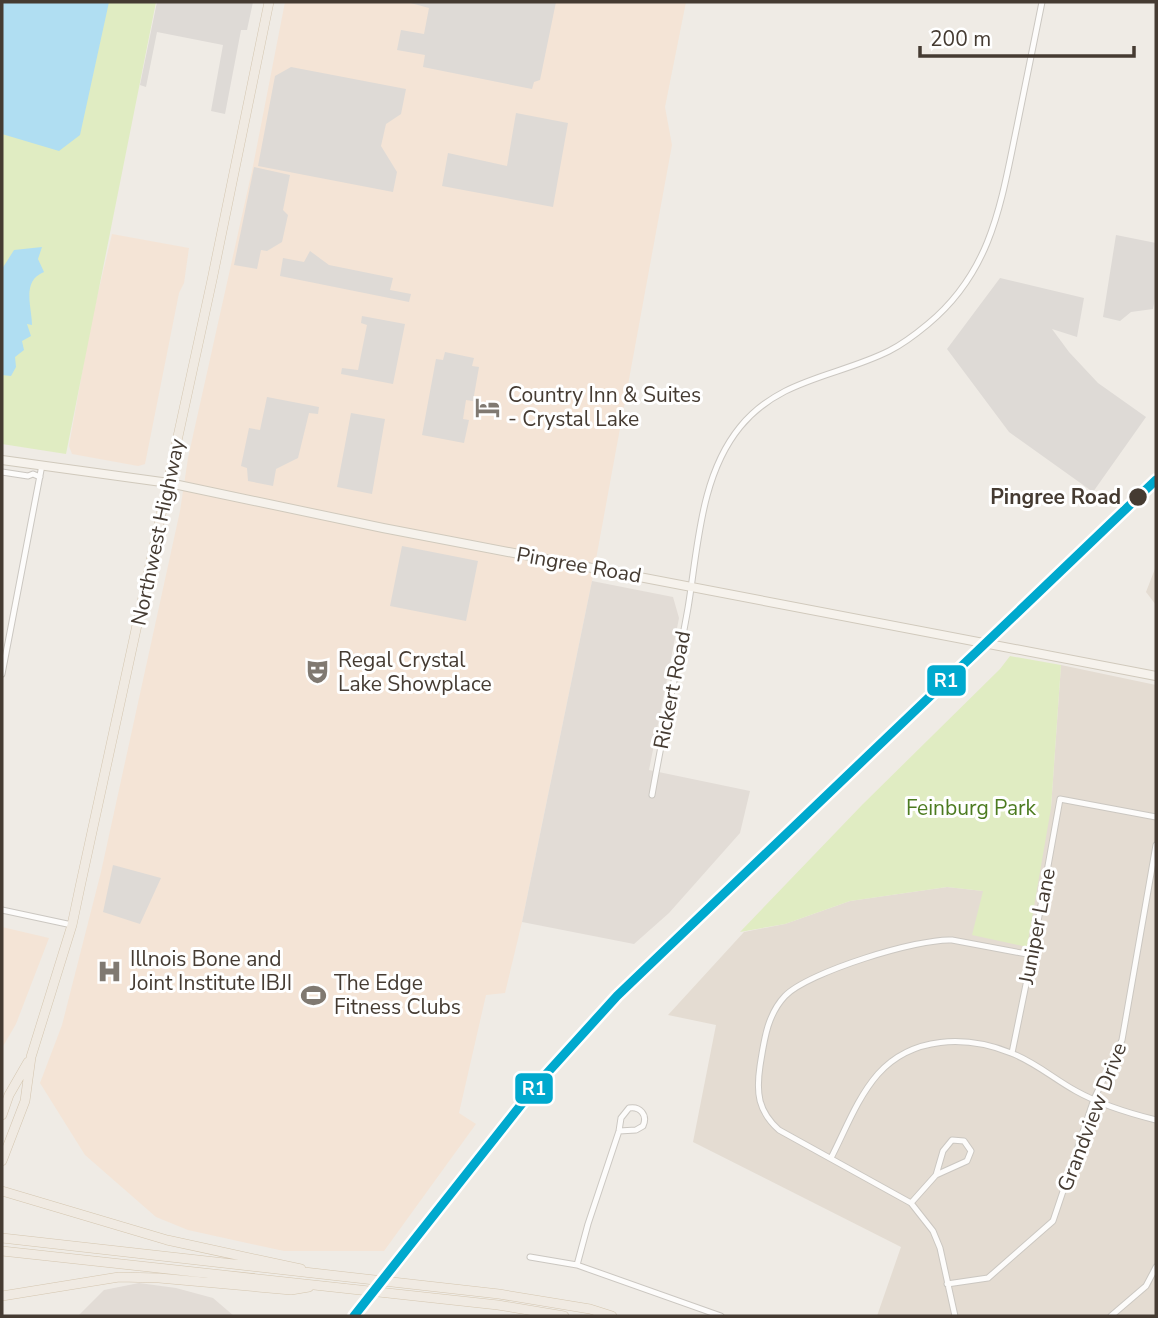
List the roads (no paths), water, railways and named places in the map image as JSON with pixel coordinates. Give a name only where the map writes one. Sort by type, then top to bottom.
[{"type":"main road","name":"Northwest Highway","points":[[2,1161],[25,1101],[31,1057],[72,925],[169,483],[269,2]]},
{"type":"main road","name":"Northwest Highway","points":[[2,1115],[9,1095],[31,1057]]},
{"type":"main road","points":[[2,1109],[9,1095]]},
{"type":"main road","points":[[2,1191],[167,1240],[323,1274]]},
{"type":"main road","points":[[2,1238],[499,1294],[590,1309],[612,1316]]},
{"type":"main road","points":[[2,1251],[498,1305],[564,1316]]},
{"type":"main road","points":[[2,1296],[119,1277],[291,1290],[322,1285]]},
{"type":"street","name":"Rickert Road","points":[[652,795],[703,517],[716,468],[741,426],[779,394],[816,377],[890,351],[955,299],[979,264],[998,217],[1042,2]]},
{"type":"street","name":"Pingree Road","points":[[2,460],[169,483],[408,533],[1156,676]]},
{"type":"street","points":[[2,674],[42,465]]},
{"type":"street","points":[[2,472],[40,477]]},
{"type":"street","name":"Juniper Lane","points":[[1012,1053],[1060,799],[1156,817]]},
{"type":"street","name":"Grandview Drive","points":[[947,1284],[988,1278],[1053,1220],[1094,1099],[1122,1040],[1156,845]]},
{"type":"street","points":[[2,909],[72,925]]},
{"type":"street","points":[[955,1316],[940,1248],[933,1231],[911,1203],[779,1130],[768,1120],[758,1096],[767,1027],[786,995],[818,974],[939,939],[1032,955]]},
{"type":"street","points":[[831,1158],[877,1075],[905,1051],[932,1043],[957,1041],[982,1044],[1012,1053],[1076,1091],[1127,1113],[1156,1120]]},
{"type":"street","points":[[577,1265],[587,1224],[621,1118],[625,1111],[636,1108],[642,1112],[645,1119],[643,1126],[619,1131]]},
{"type":"street","points":[[911,1203],[936,1175],[947,1144],[952,1140],[964,1141],[971,1151],[967,1161],[936,1175]]},
{"type":"street","points":[[530,1257],[577,1265],[721,1316]]},
{"type":"street","points":[[1112,1316],[1146,1286],[1156,1267]]},
{"type":"water","points":[[2,2],[109,2],[80,135],[59,151],[2,134]]},
{"type":"water","points":[[42,247],[38,259],[44,272],[32,282],[29,295],[32,325],[27,324],[31,336],[22,341],[24,350],[15,357],[16,367],[11,376],[2,375],[2,269],[14,250]]},
{"type":"place","name":"Country Inn & Suites - Crystal Lake","points":[[488,407]]},
{"type":"place","name":"Pingree Road","points":[[1138,497]]},
{"type":"place","name":"Regal Crystal Lake Showplace","points":[[318,672]]},
{"type":"place","name":"Illnois Bone and Joint Institute IBJI","points":[[110,971]]},
{"type":"place","name":"The Edge Fitness Clubs","points":[[314,995]]},
{"type":"park label","name":"Feinburg Park","points":[[971,808]]}]
